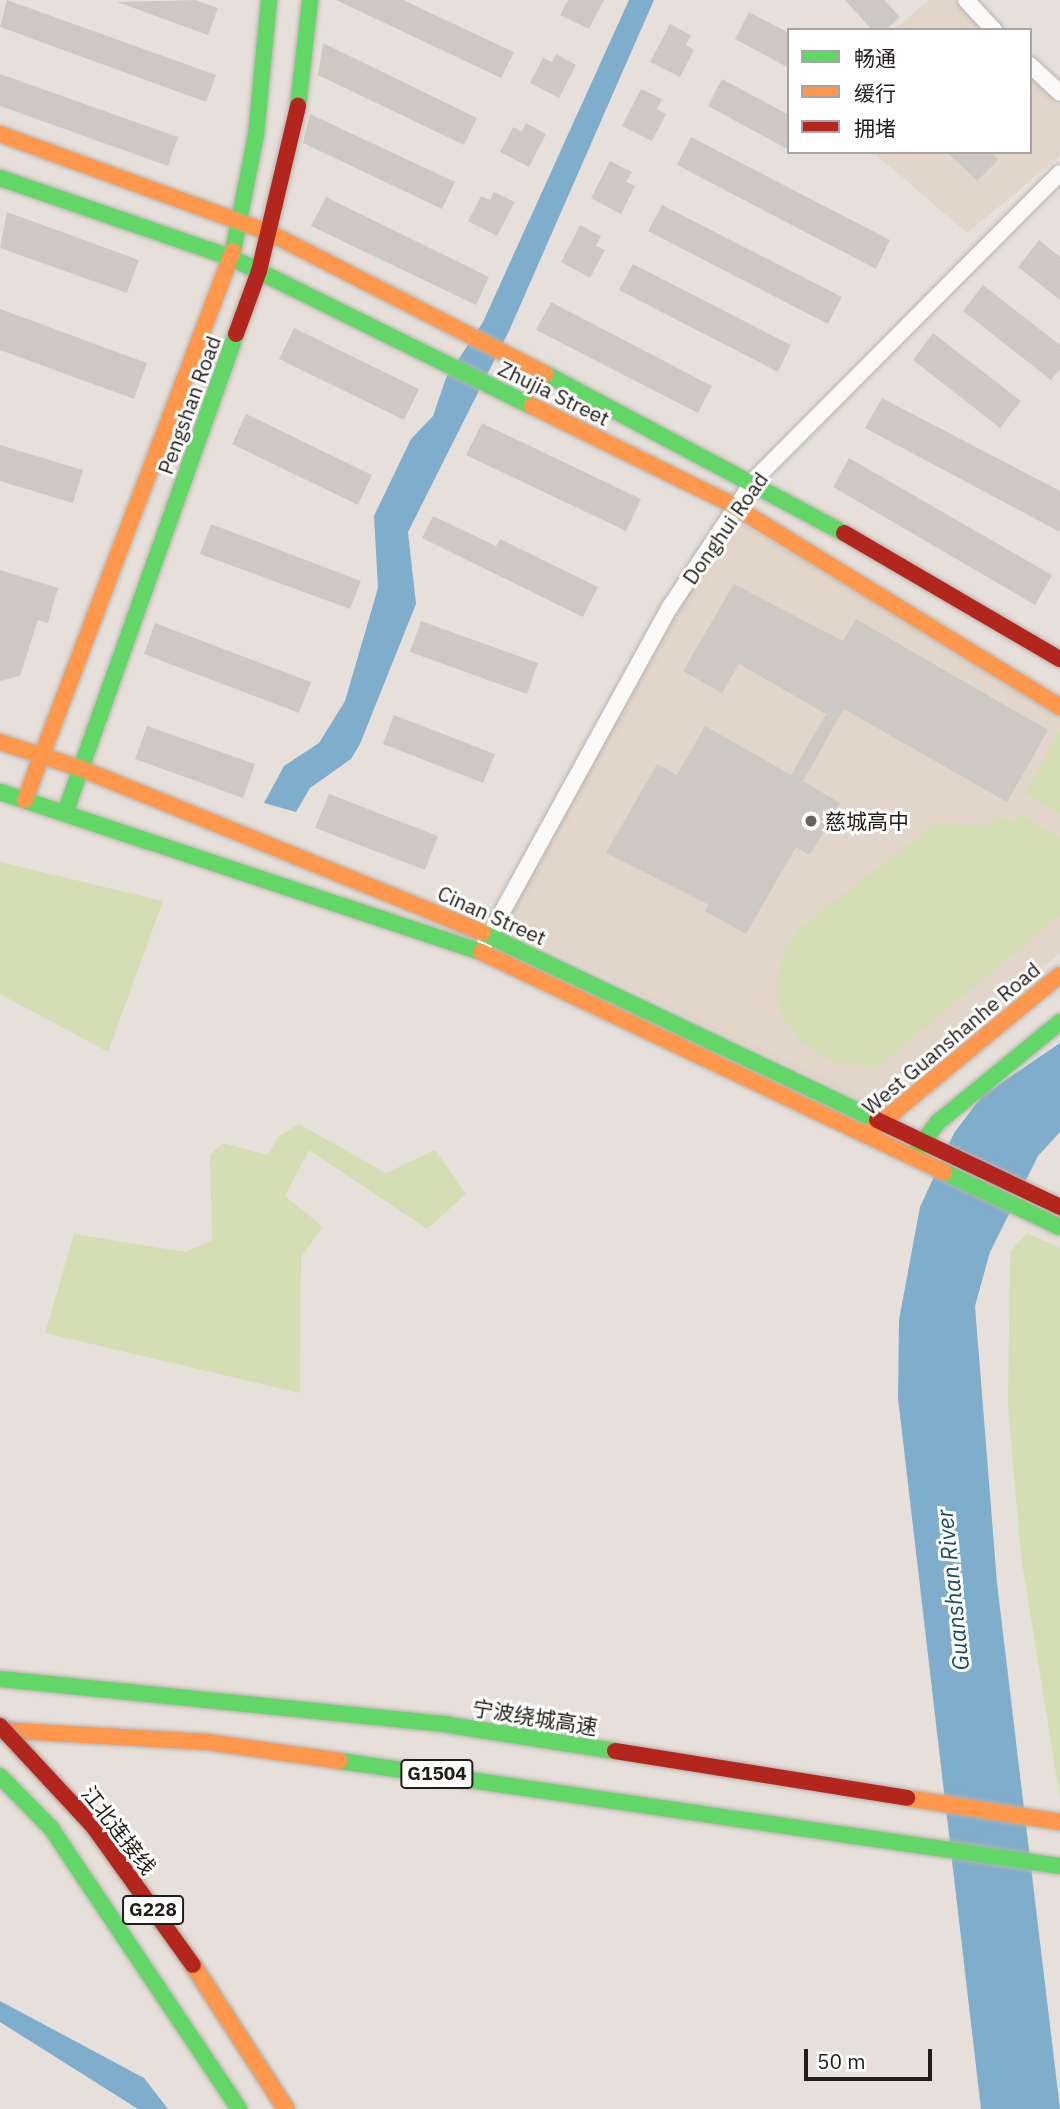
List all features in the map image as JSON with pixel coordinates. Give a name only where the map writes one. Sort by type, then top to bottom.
[{"type":"main road","name":"Pengshan Road","points":[[24,800],[232,258],[256,135],[269,0]]},
{"type":"main road","name":"Pengshan Road","points":[[65,813],[259,271],[305,78],[310,0]]},
{"type":"main road","name":"Zhujia Street","points":[[0,134],[239,219],[268,232],[754,480],[1060,659]]},
{"type":"main road","name":"Zhujia Street","points":[[0,178],[232,258],[736,508],[1060,707]]},
{"type":"main road","name":"Cinan Street","points":[[0,742],[82,769],[489,935],[874,1127],[914,1155],[945,1172],[1060,1227]]},
{"type":"main road","name":"Cinan Street","points":[[0,792],[481,952],[874,1127],[924,1141],[1060,1207]]},
{"type":"main road","name":"West Guanshanhe Road","points":[[874,1127],[1060,975]]},
{"type":"main road","points":[[914,1155],[937,1123],[1060,1022]]},
{"type":"main road","name":"宁波绕城高速","points":[[0,1679],[449,1725],[1060,1822]]},
{"type":"main road","name":"G1504","points":[[0,1728],[207,1742],[1060,1866]]},
{"type":"main road","name":"江北连接线","points":[[0,1728],[93,1826],[215,1995],[285,2109]]},
{"type":"main road","name":"G228","points":[[0,1776],[51,1828],[239,2109]]},
{"type":"street","points":[[966,0],[992,28]]},
{"type":"street","points":[[1032,67],[1060,93]]},
{"type":"street","name":"Donghui Road","points":[[481,952],[670,607],[754,480],[1060,173]]},
{"type":"shaded area","points":[[929,0],[954,0],[981,28],[895,28]]},
{"type":"shaded area","points":[[1032,79],[1060,107],[1060,156],[967,233],[875,154],[1032,154]]},
{"type":"shaded area","name":"慈城高中","points":[[736,520],[1060,714],[1060,953],[876,1107],[503,928],[680,608]]},
{"type":"green space","points":[[1060,731],[1060,814],[1024,793]]},
{"type":"green space","points":[[1018,813],[1060,838],[1060,916],[878,1066],[838,1064],[802,1043],[780,1012],[775,992],[784,950],[799,928],[936,823],[990,826],[996,815],[1012,823]]},
{"type":"green space","points":[[0,862],[163,901],[108,1052],[0,994]]},
{"type":"green space","points":[[299,1124],[386,1173],[435,1150],[466,1194],[427,1229],[309,1150],[285,1196],[323,1227],[301,1257],[300,1393],[45,1333],[74,1234],[186,1252],[212,1240],[210,1155],[223,1143],[267,1155],[279,1136]]},
{"type":"green space","points":[[1027,1233],[1060,1248],[1060,1799],[1021,1556],[1008,1406],[1010,1252]]},
{"type":"water","points":[[629,0],[654,0],[509,331],[408,532],[416,604],[360,744],[351,759],[310,788],[296,812],[264,803],[284,766],[319,743],[345,701],[378,588],[374,516],[411,439],[433,416],[446,378],[483,322]]},
{"type":"water","name":"Guanshan River","points":[[1060,1043],[1060,1132],[1038,1156],[990,1252],[975,1306],[997,1583],[1060,2109],[981,2109],[898,1398],[899,1320],[920,1207],[954,1133],[982,1096]]},
{"type":"water","points":[[0,2001],[144,2078],[168,2109],[138,2109],[0,2022]]},
{"type":"building","points":[[7,0],[216,75],[206,102],[0,27]]},
{"type":"building","points":[[195,0],[218,8],[208,35],[117,2]]},
{"type":"building","points":[[336,0],[403,0],[514,52],[501,78]]},
{"type":"building","points":[[568,0],[604,0],[589,29],[560,15]]},
{"type":"building","points":[[845,0],[884,0],[900,17],[888,28],[870,28]]},
{"type":"building","points":[[749,12],[787,32],[787,67],[735,39]]},
{"type":"building","points":[[670,24],[691,35],[686,45],[694,50],[680,77],[650,62]]},
{"type":"building","points":[[323,43],[477,118],[464,145],[318,75]]},
{"type":"building","points":[[556,54],[576,65],[559,98],[530,83],[543,58],[552,62]]},
{"type":"building","points":[[0,74],[178,137],[168,166],[0,106]]},
{"type":"building","points":[[722,79],[787,114],[787,149],[708,106]]},
{"type":"building","points":[[641,89],[662,99],[657,109],[666,114],[652,141],[622,126]]},
{"type":"building","points":[[310,114],[455,182],[442,209],[303,143]]},
{"type":"building","points":[[526,123],[546,134],[529,167],[500,152],[513,127],[522,132]]},
{"type":"building","points":[[691,137],[890,240],[876,269],[677,165]]},
{"type":"building","points":[[949,154],[993,154],[998,160],[977,181]]},
{"type":"building","points":[[610,161],[632,172],[626,182],[635,186],[621,214],[591,198]]},
{"type":"building","points":[[494,192],[515,202],[497,236],[468,221],[481,196],[490,200]]},
{"type":"building","points":[[326,197],[489,277],[476,305],[311,226]]},
{"type":"building","points":[[662,205],[842,297],[828,324],[648,231]]},
{"type":"building","points":[[7,212],[139,260],[127,293],[0,248]]},
{"type":"building","points":[[580,225],[601,236],[596,246],[605,250],[590,278],[561,262]]},
{"type":"building","points":[[1039,240],[1060,257],[1060,300],[1018,267]]},
{"type":"building","points":[[633,264],[791,345],[778,372],[619,290]]},
{"type":"building","points":[[983,285],[1060,345],[1060,369],[1051,380],[963,311]]},
{"type":"building","points":[[551,302],[712,386],[698,413],[536,330]]},
{"type":"building","points":[[0,309],[147,363],[134,399],[0,350]]},
{"type":"building","points":[[294,328],[419,389],[404,420],[279,359]]},
{"type":"building","points":[[933,333],[1021,401],[1000,428],[913,360]]},
{"type":"building","points":[[882,398],[1060,491],[1060,532],[865,428]]},
{"type":"building","points":[[246,414],[372,475],[358,505],[232,444]]},
{"type":"building","points":[[482,423],[641,499],[626,531],[466,455]]},
{"type":"building","points":[[0,445],[83,470],[73,503],[0,481]]},
{"type":"building","points":[[849,458],[1052,575],[1035,605],[833,487]]},
{"type":"building","points":[[433,516],[496,546],[500,539],[598,587],[583,617],[422,538]]},
{"type":"building","points":[[211,524],[361,581],[350,609],[200,554]]},
{"type":"building","points":[[0,570],[58,588],[48,623],[38,620],[20,676],[0,681]]},
{"type":"building","points":[[734,584],[843,641],[856,619],[1048,730],[1007,802],[844,709],[803,781],[840,803],[810,855],[796,847],[746,934],[705,911],[709,905],[606,853],[657,764],[677,775],[705,726],[791,775],[826,714],[739,664],[722,693],[683,671]]},
{"type":"building","points":[[421,621],[538,663],[527,694],[410,652]]},
{"type":"building","points":[[155,623],[311,682],[299,713],[144,654]]},
{"type":"building","points":[[394,715],[495,754],[483,783],[383,744]]},
{"type":"building","points":[[147,726],[255,764],[243,798],[135,759]]},
{"type":"building","points":[[329,794],[438,836],[425,870],[315,828]]},
{"type":"traffic: fast","points":[[233,251],[256,135],[269,0]]},
{"type":"traffic: fast","points":[[298,106],[310,0]]},
{"type":"traffic: fast","points":[[0,178],[232,258],[532,406]]},
{"type":"traffic: fast","points":[[65,813],[236,334]]},
{"type":"traffic: fast","points":[[546,374],[844,533]]},
{"type":"traffic: fast","points":[[0,792],[481,952]]},
{"type":"traffic: fast","points":[[483,933],[877,1120]]},
{"type":"traffic: fast","points":[[917,1150],[937,1123],[1060,1022]]},
{"type":"traffic: fast","points":[[944,1172],[1060,1227]]},
{"type":"traffic: fast","points":[[0,1679],[449,1725],[615,1751]]},
{"type":"traffic: fast","points":[[340,1761],[1060,1866]]},
{"type":"traffic: fast","points":[[0,1776],[51,1828],[239,2109]]},
{"type":"traffic: slow","points":[[0,134],[268,232],[546,374]]},
{"type":"traffic: slow","points":[[25,800],[233,251]]},
{"type":"traffic: slow","points":[[532,406],[727,502],[1060,707]]},
{"type":"traffic: slow","points":[[0,742],[82,769],[483,933]]},
{"type":"traffic: slow","points":[[481,952],[944,1172]]},
{"type":"traffic: slow","points":[[873,1129],[1060,975]]},
{"type":"traffic: slow","points":[[0,1730],[207,1742],[340,1761]]},
{"type":"traffic: slow","points":[[907,1798],[1060,1822]]},
{"type":"traffic: slow","points":[[193,1965],[286,2109]]},
{"type":"traffic: jam","points":[[236,334],[259,271],[298,106]]},
{"type":"traffic: jam","points":[[844,533],[1060,659]]},
{"type":"traffic: jam","points":[[877,1120],[1060,1207]]},
{"type":"traffic: jam","points":[[0,1726],[93,1826],[193,1965]]},
{"type":"traffic: jam","points":[[615,1751],[907,1798]]},
{"type":"place","name":"慈城高中","points":[[811,821]]}]
